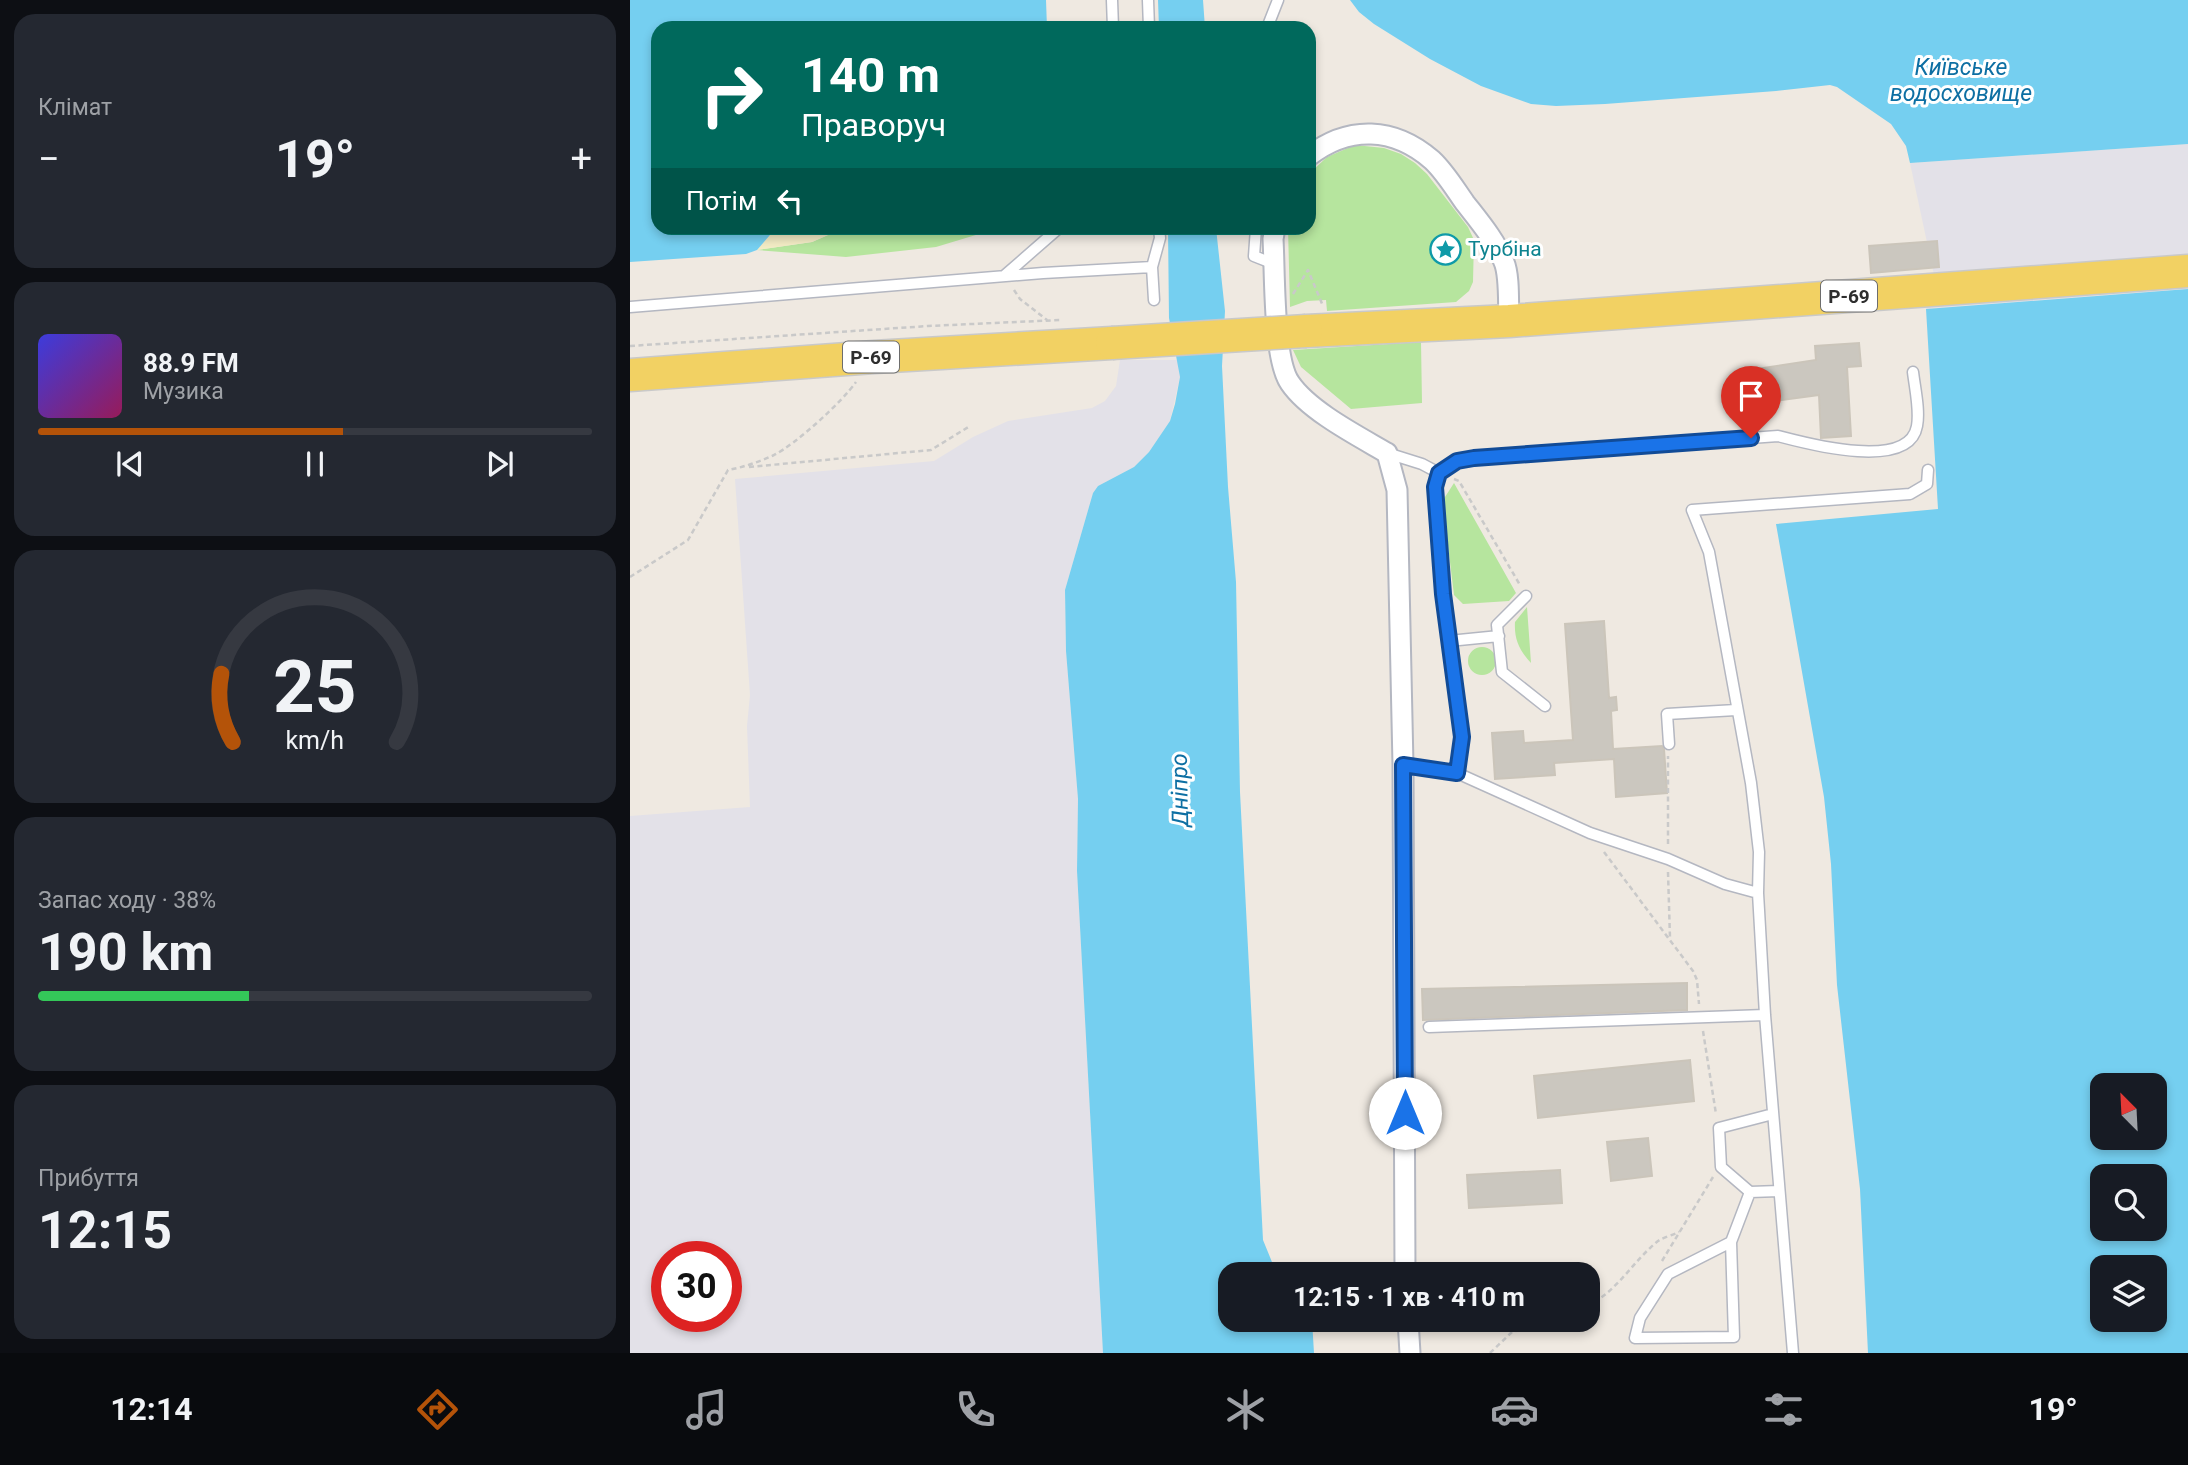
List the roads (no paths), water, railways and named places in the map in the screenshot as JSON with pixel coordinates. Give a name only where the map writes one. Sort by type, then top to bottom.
[{"type":"main road","name":"Р-69","points":[[630,375],[1112,343],[1315,320],[1509,321],[2188,271]]},
{"type":"street","points":[[1316,150],[1342,137],[1367,133],[1394,137],[1415,147],[1434,162],[1482,226],[1505,263],[1509,321]]},
{"type":"street","points":[[1275,235],[1280,360],[1290,383],[1311,405],[1387,453],[1397,490],[1403,765],[1405,1262]]},
{"type":"street","points":[[1409,1332],[1410,1353]]},
{"type":"lane","points":[[1112,0],[1113,21]]},
{"type":"lane","points":[[1148,0],[1149,21]]},
{"type":"lane","points":[[1270,21],[1278,0]]},
{"type":"lane","points":[[1003,276],[1051,235]]},
{"type":"lane","points":[[1154,300],[1152,267],[1160,235]]},
{"type":"lane","points":[[1256,235],[1254,256],[1275,264]]},
{"type":"lane","points":[[630,307],[1003,276],[1152,267]]},
{"type":"lane","points":[[1457,773],[1462,737],[1443,594],[1435,487],[1439,473],[1457,461],[1474,458],[1778,436],[1821,448],[1854,453],[1891,449],[1911,438],[1916,430],[1913,372]]},
{"type":"lane","points":[[1387,453],[1439,473]]},
{"type":"lane","points":[[1793,1353],[1765,1014],[1757,822],[1709,552],[1692,510],[1910,494],[1927,484],[1928,470]]},
{"type":"lane","points":[[1526,596],[1497,625],[1502,672],[1545,706]]},
{"type":"lane","points":[[1449,641],[1499,636]]},
{"type":"lane","points":[[1669,744],[1667,714],[1736,710]]},
{"type":"lane","points":[[1403,765],[1457,773],[1590,833],[1668,859],[1725,884],[1758,893]]},
{"type":"lane","points":[[1429,1027],[1765,1014]]},
{"type":"lane","points":[[1773,1114],[1719,1128],[1721,1167],[1750,1192],[1779,1191]]},
{"type":"lane","points":[[1731,1242],[1668,1274],[1640,1318],[1635,1338],[1734,1337],[1731,1242],[1750,1192]]},
{"type":"water","points":[[630,0],[1046,0],[1047,21],[651,21],[651,235],[770,235],[757,250],[746,254],[630,262]]},
{"type":"water","points":[[1158,0],[1203,0],[1204,21],[1159,21]]},
{"type":"water","name":"Київське водосховище","points":[[1350,0],[2188,0],[2188,144],[1910,163],[1906,146],[1891,124],[1830,85],[1605,104],[1531,104],[1481,86],[1430,59],[1374,24],[1359,12]]},
{"type":"water","name":"Дніпро","points":[[1168,235],[1217,235],[1225,311],[1222,366],[1236,582],[1240,792],[1263,1240],[1272,1262],[1218,1262],[1218,1332],[1313,1332],[1314,1353],[1103,1353],[1077,871],[1078,799],[1066,651],[1065,590],[1093,493],[1098,486],[1134,467],[1149,452],[1170,421],[1180,377],[1169,318]]},
{"type":"water","points":[[2188,289],[2188,1353],[1868,1353],[1860,1189],[1837,985],[1831,864],[1824,797],[1776,524],[1938,509],[1926,309]]},
{"type":"place","name":"Турбіна","points":[[1445,249]]}]
